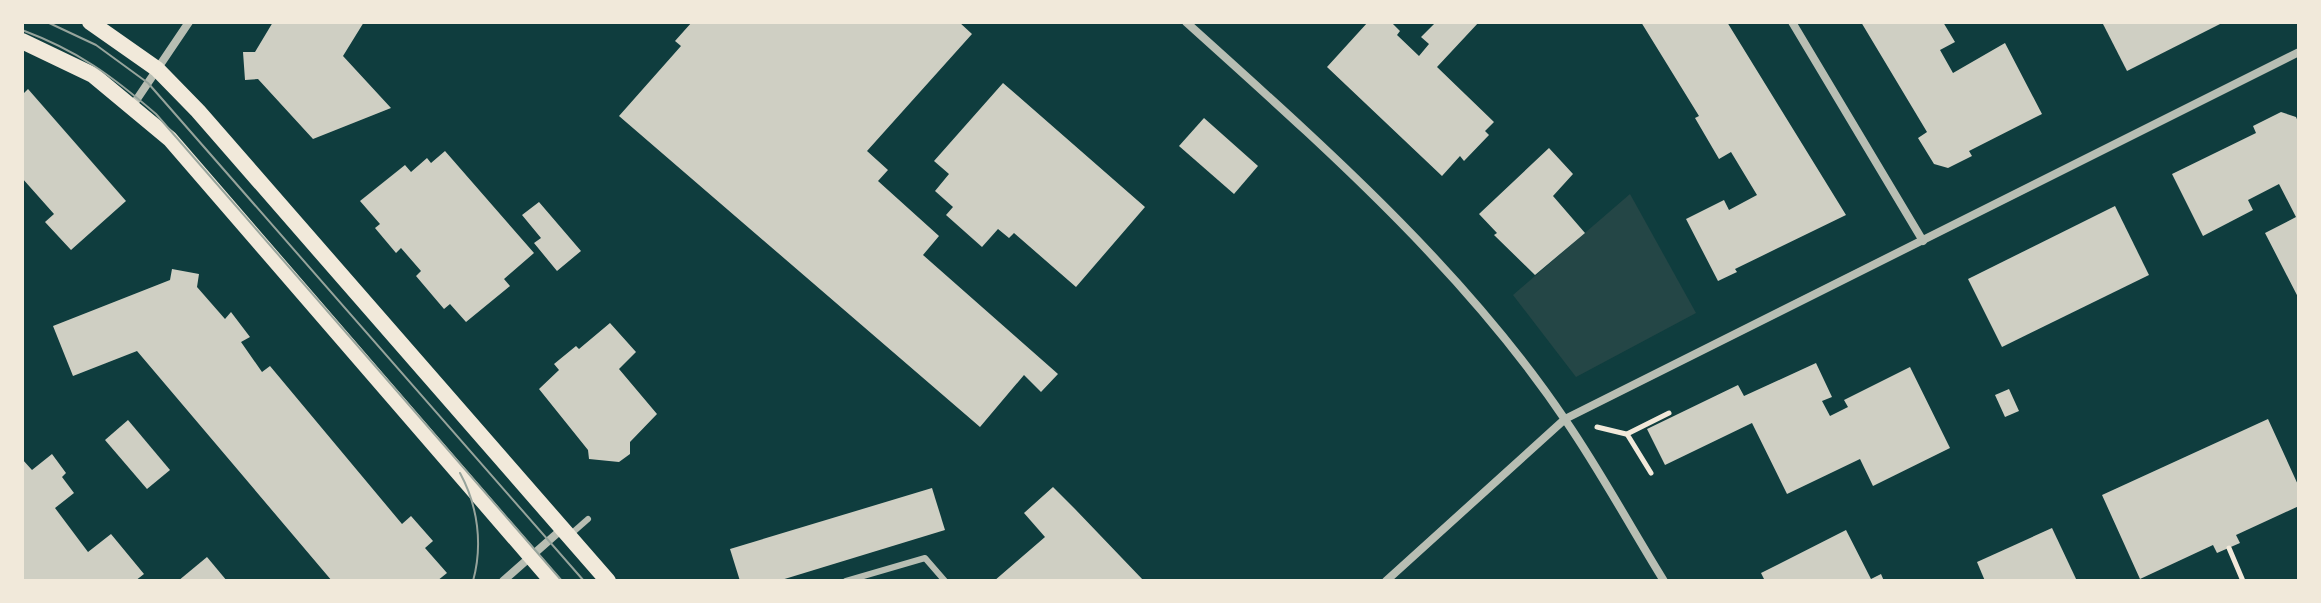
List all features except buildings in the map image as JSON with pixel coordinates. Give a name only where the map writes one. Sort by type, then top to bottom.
[{"type":"main road","points":[[90,22],[157,69],[226,143],[608,581]]},
{"type":"main road","points":[[22,41],[93,75],[133,105],[170,139],[552,581]]},
{"type":"street","points":[[133,105],[189,22]]},
{"type":"street","points":[[1186,22],[1359,179],[1492,327],[1565,419],[1664,581]]},
{"type":"street","points":[[1792,22],[1923,241]]},
{"type":"street","points":[[1386,581],[1565,419],[2299,52]]},
{"type":"street","points":[[503,581],[565,532]]},
{"type":"lane","points":[[565,532],[588,519]]},
{"type":"lane","points":[[846,581],[925,558],[945,581]]},
{"type":"path","points":[[1618,432],[1627,434],[1669,413]]},
{"type":"path","points":[[1627,434],[1651,473]]},
{"type":"path","points":[[2229,548],[2243,581]]},
{"type":"shaded area","points":[[1630,194],[1696,313],[1576,377],[1513,295]]},
{"type":"tram line","points":[[47,22],[96,45],[148,83],[584,581]]},
{"type":"tram line","points":[[22,30],[60,46],[93,65],[156,114],[562,581]]},
{"type":"tram line","points":[[460,473],[471,499],[477,526],[478,554],[473,581]]}]
